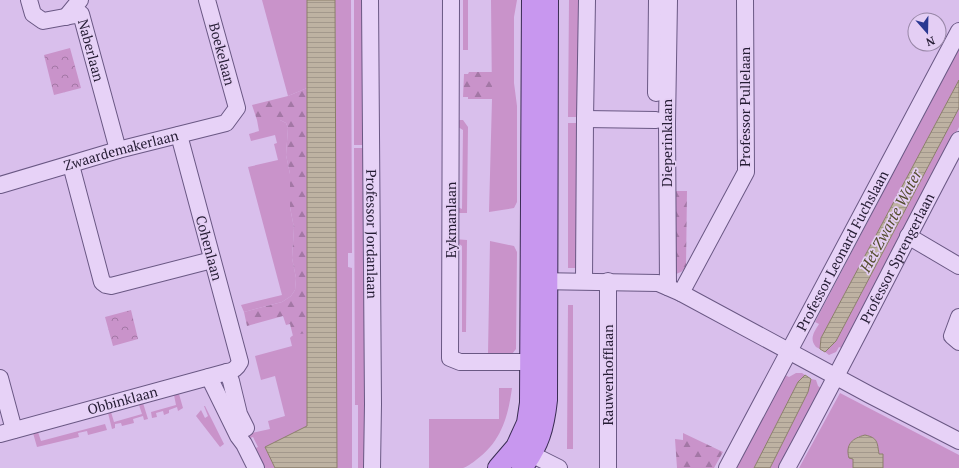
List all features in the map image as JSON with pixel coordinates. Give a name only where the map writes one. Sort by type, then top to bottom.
[{"type":"main road","points":[[498,468],[523,457],[530,403],[539,362],[539,281],[532,0]]},
{"type":"main road","points":[[539,281],[548,0]]},
{"type":"street","name":"Naberlaan","points":[[29,0],[33,14],[43,22],[81,14],[118,150]]},
{"type":"street","points":[[66,17],[80,0]]},
{"type":"street","name":"Boekelaan","points":[[207,0],[237,108]]},
{"type":"street","name":"Professor Jordanlaan","points":[[370,0],[373,404],[372,468]]},
{"type":"street","name":"Eykmanlaan","points":[[451,0],[450,358],[460,362],[539,362]]},
{"type":"street","points":[[584,281],[587,0]]},
{"type":"street","points":[[658,0],[656,120],[669,288]]},
{"type":"street","name":"Dieperinklaan","points":[[669,0],[667,123],[669,288]]},
{"type":"street","name":"Professor Pullelaan","points":[[669,288],[746,172],[745,0]]},
{"type":"street","name":"Professor Leonard Fuchslaan","points":[[727,468],[793,354],[958,31]]},
{"type":"street","name":"Zwaardemakerlaan","points":[[0,185],[118,150],[226,123],[237,108]]},
{"type":"street","points":[[585,119],[656,120]]},
{"type":"street","name":"Cohenlaan","points":[[179,135],[240,362]]},
{"type":"street","name":"Professor Sprengerlaan","points":[[787,468],[837,376],[908,236],[959,140]]},
{"type":"street","points":[[71,165],[102,282],[106,285],[112,286],[212,260]]},
{"type":"street","points":[[908,236],[959,266]]},
{"type":"street","points":[[539,281],[608,281],[669,288],[959,441]]},
{"type":"street","name":"Rauwenhofflaan","points":[[608,281],[608,468]]},
{"type":"street","points":[[959,317],[952,336],[959,342]]},
{"type":"street","name":"Obbinklaan","points":[[7,432],[232,371],[238,367],[240,362]]},
{"type":"street","points":[[227,372],[231,381],[239,414],[246,428]]},
{"type":"street","points":[[209,377],[238,436],[244,444],[256,468]]},
{"type":"street","points":[[0,378],[7,432]]},
{"type":"street","points":[[523,457],[559,468]]},
{"type":"green space","points":[[262,0],[307,0],[307,88],[288,96]]},
{"type":"green space","points":[[335,0],[351,0],[352,253],[348,253],[348,267],[352,268],[352,468],[337,468]]},
{"type":"green space","points":[[354,0],[365,0],[364,145],[354,145]]},
{"type":"green space","points":[[463,0],[468,0],[468,50],[463,50]]},
{"type":"green space","points":[[491,0],[517,0],[514,17],[514,83],[517,106],[517,202],[514,208],[489,212],[492,99]]},
{"type":"green space","points":[[569,0],[581,0],[581,117],[568,117]]},
{"type":"green space","points":[[70,48],[81,88],[54,95],[44,55]]},
{"type":"green space","points":[[959,49],[959,80],[821,338],[820,349],[816,347],[813,341],[814,333],[819,324],[815,322],[887,185],[884,182],[891,174],[902,156],[904,145],[908,146]]},
{"type":"green space","points":[[469,72],[492,72],[492,99],[468,99],[468,97],[463,97],[464,74],[468,74]]},
{"type":"green space","points":[[307,88],[308,333],[293,336],[290,324],[286,325],[283,316],[247,326],[244,312],[282,302],[291,296],[295,290],[296,278],[292,258],[294,228],[290,207],[290,174],[286,155],[288,128],[286,123],[280,120],[257,120],[252,105],[288,96]]},
{"type":"green space","points":[[959,108],[959,127],[846,341],[844,349],[839,347],[836,352],[829,355],[825,352],[836,341]]},
{"type":"green space","points":[[257,120],[280,120],[286,123],[288,128],[286,155],[290,174],[290,207],[294,228],[292,258],[296,278],[295,290],[291,296],[282,302],[244,312],[241,305],[282,295],[248,167],[278,160],[274,144],[277,143],[275,135],[251,141],[249,134],[259,131]]},
{"type":"green space","points":[[453,120],[463,120],[468,127],[467,213],[453,213],[453,205],[462,209],[463,130],[453,124]]},
{"type":"green space","points":[[568,123],[581,123],[578,268],[568,268]]},
{"type":"green space","points":[[354,148],[364,148],[367,468],[358,468],[358,405],[355,405]]},
{"type":"green space","points":[[674,191],[687,191],[686,267],[681,272],[673,275]]},
{"type":"green space","points":[[453,239],[467,240],[466,332],[462,332],[462,246]]},
{"type":"green space","points":[[490,241],[514,246],[517,252],[516,349],[512,354],[488,354]]},
{"type":"green space","points":[[568,305],[573,305],[573,449],[567,449]]},
{"type":"green space","points":[[131,310],[138,339],[113,346],[105,317]]},
{"type":"green space","points":[[308,333],[307,426],[265,447],[275,468],[260,468],[251,450],[258,447],[253,437],[250,438],[247,431],[251,430],[252,433],[270,429],[268,421],[285,416],[275,376],[261,380],[255,356],[292,346],[290,338],[292,336]]},
{"type":"green space","points":[[796,373],[802,373],[805,375],[798,382],[754,468],[736,468],[785,375],[789,377]]},
{"type":"green space","points":[[811,379],[816,380],[818,386],[822,389],[780,468],[770,468],[808,392]]},
{"type":"green space","points":[[499,388],[512,388],[508,409],[502,428],[492,445],[485,453],[470,465],[463,468],[429,468],[429,419],[499,419]]},
{"type":"green space","points":[[840,393],[959,455],[959,468],[883,468],[883,454],[879,454],[876,440],[859,436],[852,441],[849,446],[853,459],[853,468],[799,468]]},
{"type":"green space","points":[[179,394],[183,408],[178,411],[177,407],[169,410],[169,413],[164,415],[163,411],[156,413],[157,417],[152,418],[151,412],[176,405],[174,395]]},
{"type":"green space","points":[[143,403],[148,419],[144,420],[143,416],[133,419],[134,423],[122,426],[121,423],[115,424],[115,428],[112,429],[108,413],[111,412],[114,422],[142,414],[139,405]]},
{"type":"green space","points":[[204,406],[224,444],[220,447],[196,416],[201,410],[205,418],[208,416]]},
{"type":"green space","points":[[105,424],[107,430],[88,435],[87,431],[78,433],[79,437],[37,447],[33,433],[38,432],[41,441]]},
{"type":"green space","points":[[683,433],[723,452],[714,468],[677,468],[675,439],[683,440]]},
{"type":"water","points":[[307,0],[335,0],[337,468],[275,468],[265,447],[307,426]]},
{"type":"water","name":"Het Zwarte Water","points":[[959,80],[959,108],[836,341],[825,352],[820,349],[821,338]]},
{"type":"water","points":[[805,375],[811,379],[808,392],[770,468],[754,468],[798,382]]},
{"type":"water","points":[[865,435],[875,439],[879,454],[883,454],[883,468],[853,468],[853,459],[849,458],[848,453],[849,445],[857,438]]}]
